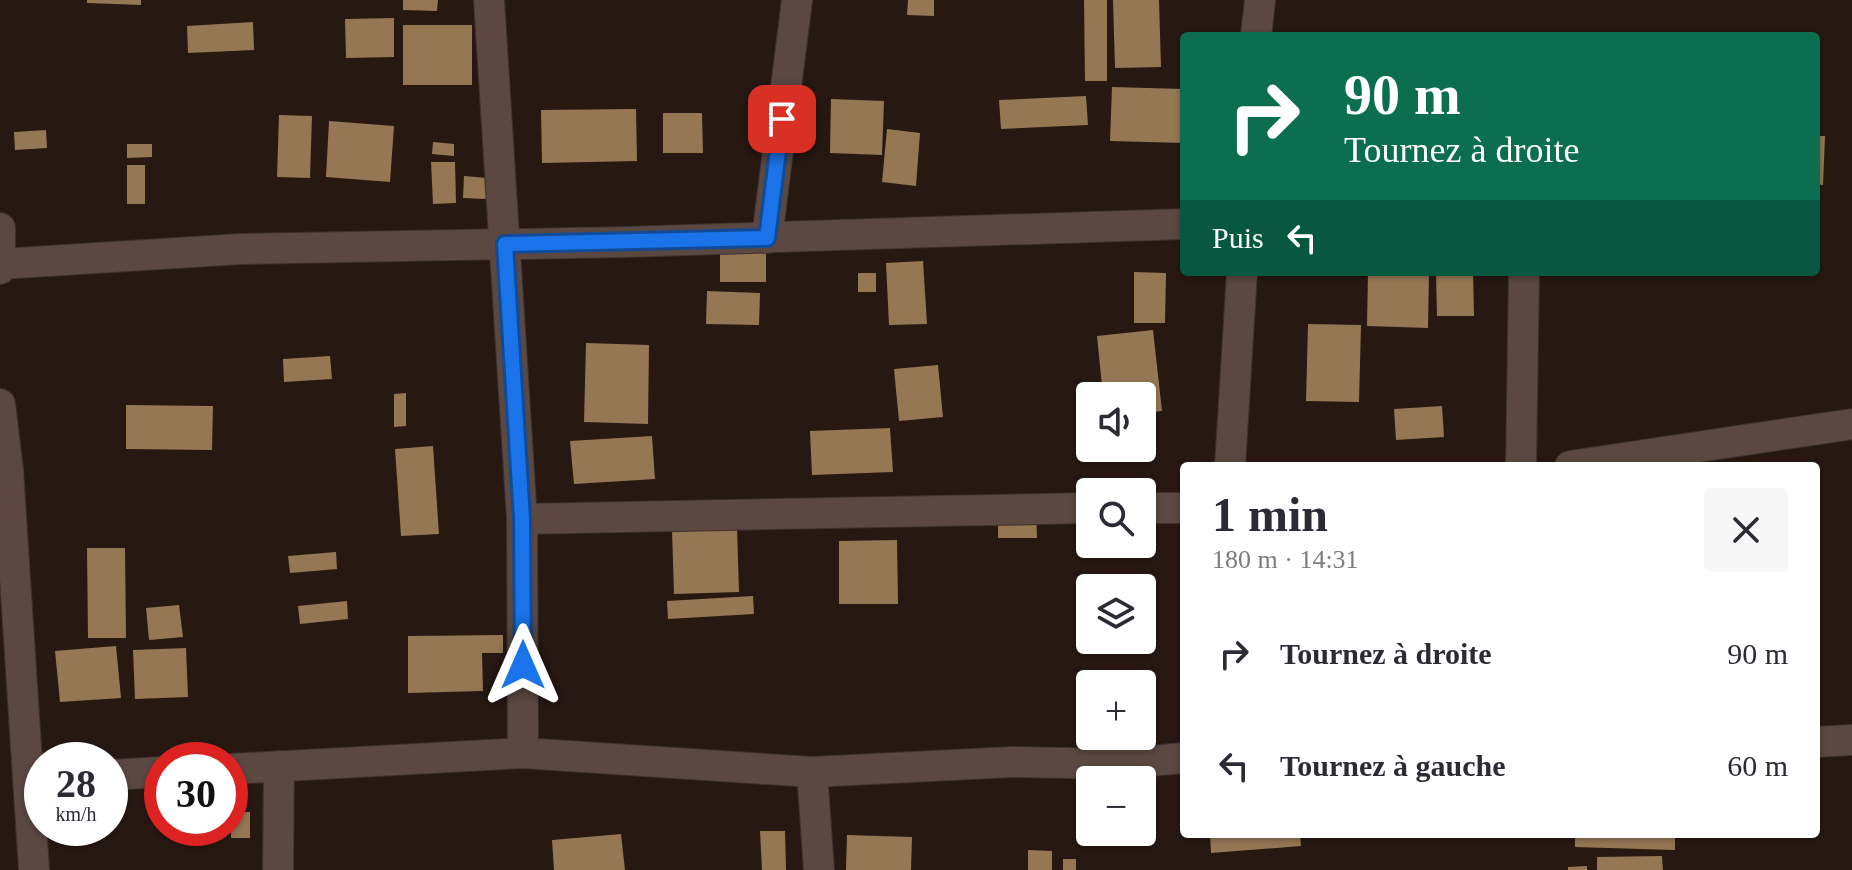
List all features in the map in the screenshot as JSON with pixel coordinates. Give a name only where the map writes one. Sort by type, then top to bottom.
[{"type":"street","points":[[489,0],[522,519],[523,753]]},
{"type":"street","points":[[767,238],[797,0]]},
{"type":"street","points":[[1256,32],[1260,0]]},
{"type":"street","points":[[0,228],[0,266],[241,249],[767,238],[1180,224]]},
{"type":"street","points":[[1230,462],[1242,276]]},
{"type":"street","points":[[1521,462],[1524,276]]},
{"type":"street","points":[[0,404],[8,470],[23,779],[34,870]]},
{"type":"street","points":[[1597,462],[1852,424]]},
{"type":"street","points":[[522,519],[1076,508]]},
{"type":"street","points":[[1156,508],[1180,508]]},
{"type":"street","points":[[1820,742],[1852,740]]},
{"type":"street","points":[[248,768],[523,753],[812,772],[1012,762],[1116,764],[1180,758]]},
{"type":"street","points":[[278,870],[279,766]]},
{"type":"street","points":[[812,772],[819,870]]},
{"type":"building","points":[[87,0],[141,0],[141,5],[87,3]]},
{"type":"building","points":[[403,0],[438,0],[437,11],[403,10]]},
{"type":"building","points":[[908,0],[934,0],[934,16],[907,15]]},
{"type":"building","points":[[1084,0],[1107,0],[1107,81],[1085,81]]},
{"type":"building","points":[[1113,0],[1159,0],[1161,67],[1115,68]]},
{"type":"building","points":[[394,18],[394,57],[346,58],[345,19]]},
{"type":"building","points":[[253,22],[254,50],[188,53],[187,26]]},
{"type":"building","points":[[403,25],[472,25],[472,85],[403,85]]},
{"type":"building","points":[[1112,87],[1180,89],[1180,143],[1110,141]]},
{"type":"building","points":[[1086,96],[1088,125],[1001,129],[999,100]]},
{"type":"building","points":[[831,99],[884,101],[882,155],[830,153]]},
{"type":"building","points":[[636,109],[637,161],[542,163],[541,110]]},
{"type":"building","points":[[663,113],[702,113],[703,153],[663,153]]},
{"type":"building","points":[[279,115],[312,116],[310,178],[277,177]]},
{"type":"building","points":[[329,121],[394,126],[390,182],[326,177]]},
{"type":"building","points":[[887,129],[920,133],[916,186],[882,182]]},
{"type":"building","points":[[46,130],[47,148],[15,150],[14,132]]},
{"type":"building","points":[[1820,136],[1825,136],[1823,185],[1820,185]]},
{"type":"building","points":[[433,142],[454,144],[454,156],[432,154]]},
{"type":"building","points":[[127,144],[152,144],[152,157],[127,158]]},
{"type":"building","points":[[431,162],[455,162],[456,203],[433,204]]},
{"type":"building","points":[[127,165],[145,165],[145,204],[127,204]]},
{"type":"building","points":[[464,176],[487,178],[486,199],[463,198]]},
{"type":"building","points":[[720,249],[766,250],[766,282],[720,282]]},
{"type":"building","points":[[923,261],[927,324],[889,325],[886,263]]},
{"type":"building","points":[[1134,272],[1166,273],[1165,323],[1134,323]]},
{"type":"building","points":[[858,273],[876,273],[876,292],[858,292]]},
{"type":"building","points":[[1368,276],[1429,276],[1428,328],[1367,326]]},
{"type":"building","points":[[1436,276],[1473,276],[1474,316],[1437,316]]},
{"type":"building","points":[[707,291],[760,293],[759,325],[706,324]]},
{"type":"building","points":[[1308,324],[1361,325],[1359,402],[1306,401]]},
{"type":"building","points":[[1153,330],[1162,411],[1156,412],[1156,382],[1102,382],[1097,336]]},
{"type":"building","points":[[586,343],[649,345],[648,424],[584,422]]},
{"type":"building","points":[[330,356],[332,379],[284,382],[283,359]]},
{"type":"building","points":[[938,365],[943,417],[899,421],[894,369]]},
{"type":"building","points":[[406,393],[406,426],[394,427],[394,394]]},
{"type":"building","points":[[126,405],[213,406],[212,450],[126,449]]},
{"type":"building","points":[[1442,406],[1444,437],[1396,440],[1394,409]]},
{"type":"building","points":[[890,428],[893,472],[812,475],[810,431]]},
{"type":"building","points":[[652,436],[655,479],[574,484],[570,441]]},
{"type":"building","points":[[433,446],[439,534],[401,536],[395,449]]},
{"type":"building","points":[[1036,513],[1037,538],[998,538],[998,514]]},
{"type":"building","points":[[737,528],[739,592],[674,594],[672,529]]},
{"type":"building","points":[[897,540],[898,604],[839,604],[839,541]]},
{"type":"building","points":[[87,548],[125,548],[126,638],[88,638]]},
{"type":"building","points":[[336,552],[337,569],[290,573],[288,556]]},
{"type":"building","points":[[753,596],[754,614],[668,619],[667,601]]},
{"type":"building","points":[[347,601],[348,619],[300,624],[298,606]]},
{"type":"building","points":[[179,605],[183,637],[149,640],[146,608]]},
{"type":"building","points":[[503,635],[503,653],[482,653],[483,691],[408,693],[408,636]]},
{"type":"building","points":[[116,646],[121,698],[60,702],[55,651]]},
{"type":"building","points":[[186,648],[188,697],[135,699],[133,650]]},
{"type":"building","points":[[248,812],[250,812],[248,838]]},
{"type":"building","points":[[760,831],[785,831],[786,870],[762,870]]},
{"type":"building","points":[[621,834],[625,870],[554,870],[552,840]]},
{"type":"building","points":[[847,835],[912,837],[911,870],[846,870]]},
{"type":"building","points":[[1210,838],[1300,838],[1301,846],[1211,853]]},
{"type":"building","points":[[1575,838],[1675,838],[1675,850],[1575,847]]},
{"type":"building","points":[[1028,850],[1052,851],[1052,870],[1028,870]]},
{"type":"building","points":[[1662,856],[1663,870],[1597,870],[1597,857]]},
{"type":"building","points":[[1063,859],[1076,859],[1076,870],[1063,870]]},
{"type":"building","points":[[1587,866],[1587,870],[1568,870],[1568,867]]},
{"type":"route","points":[[523,665],[522,519],[505,244],[767,238],[782,119]]}]
